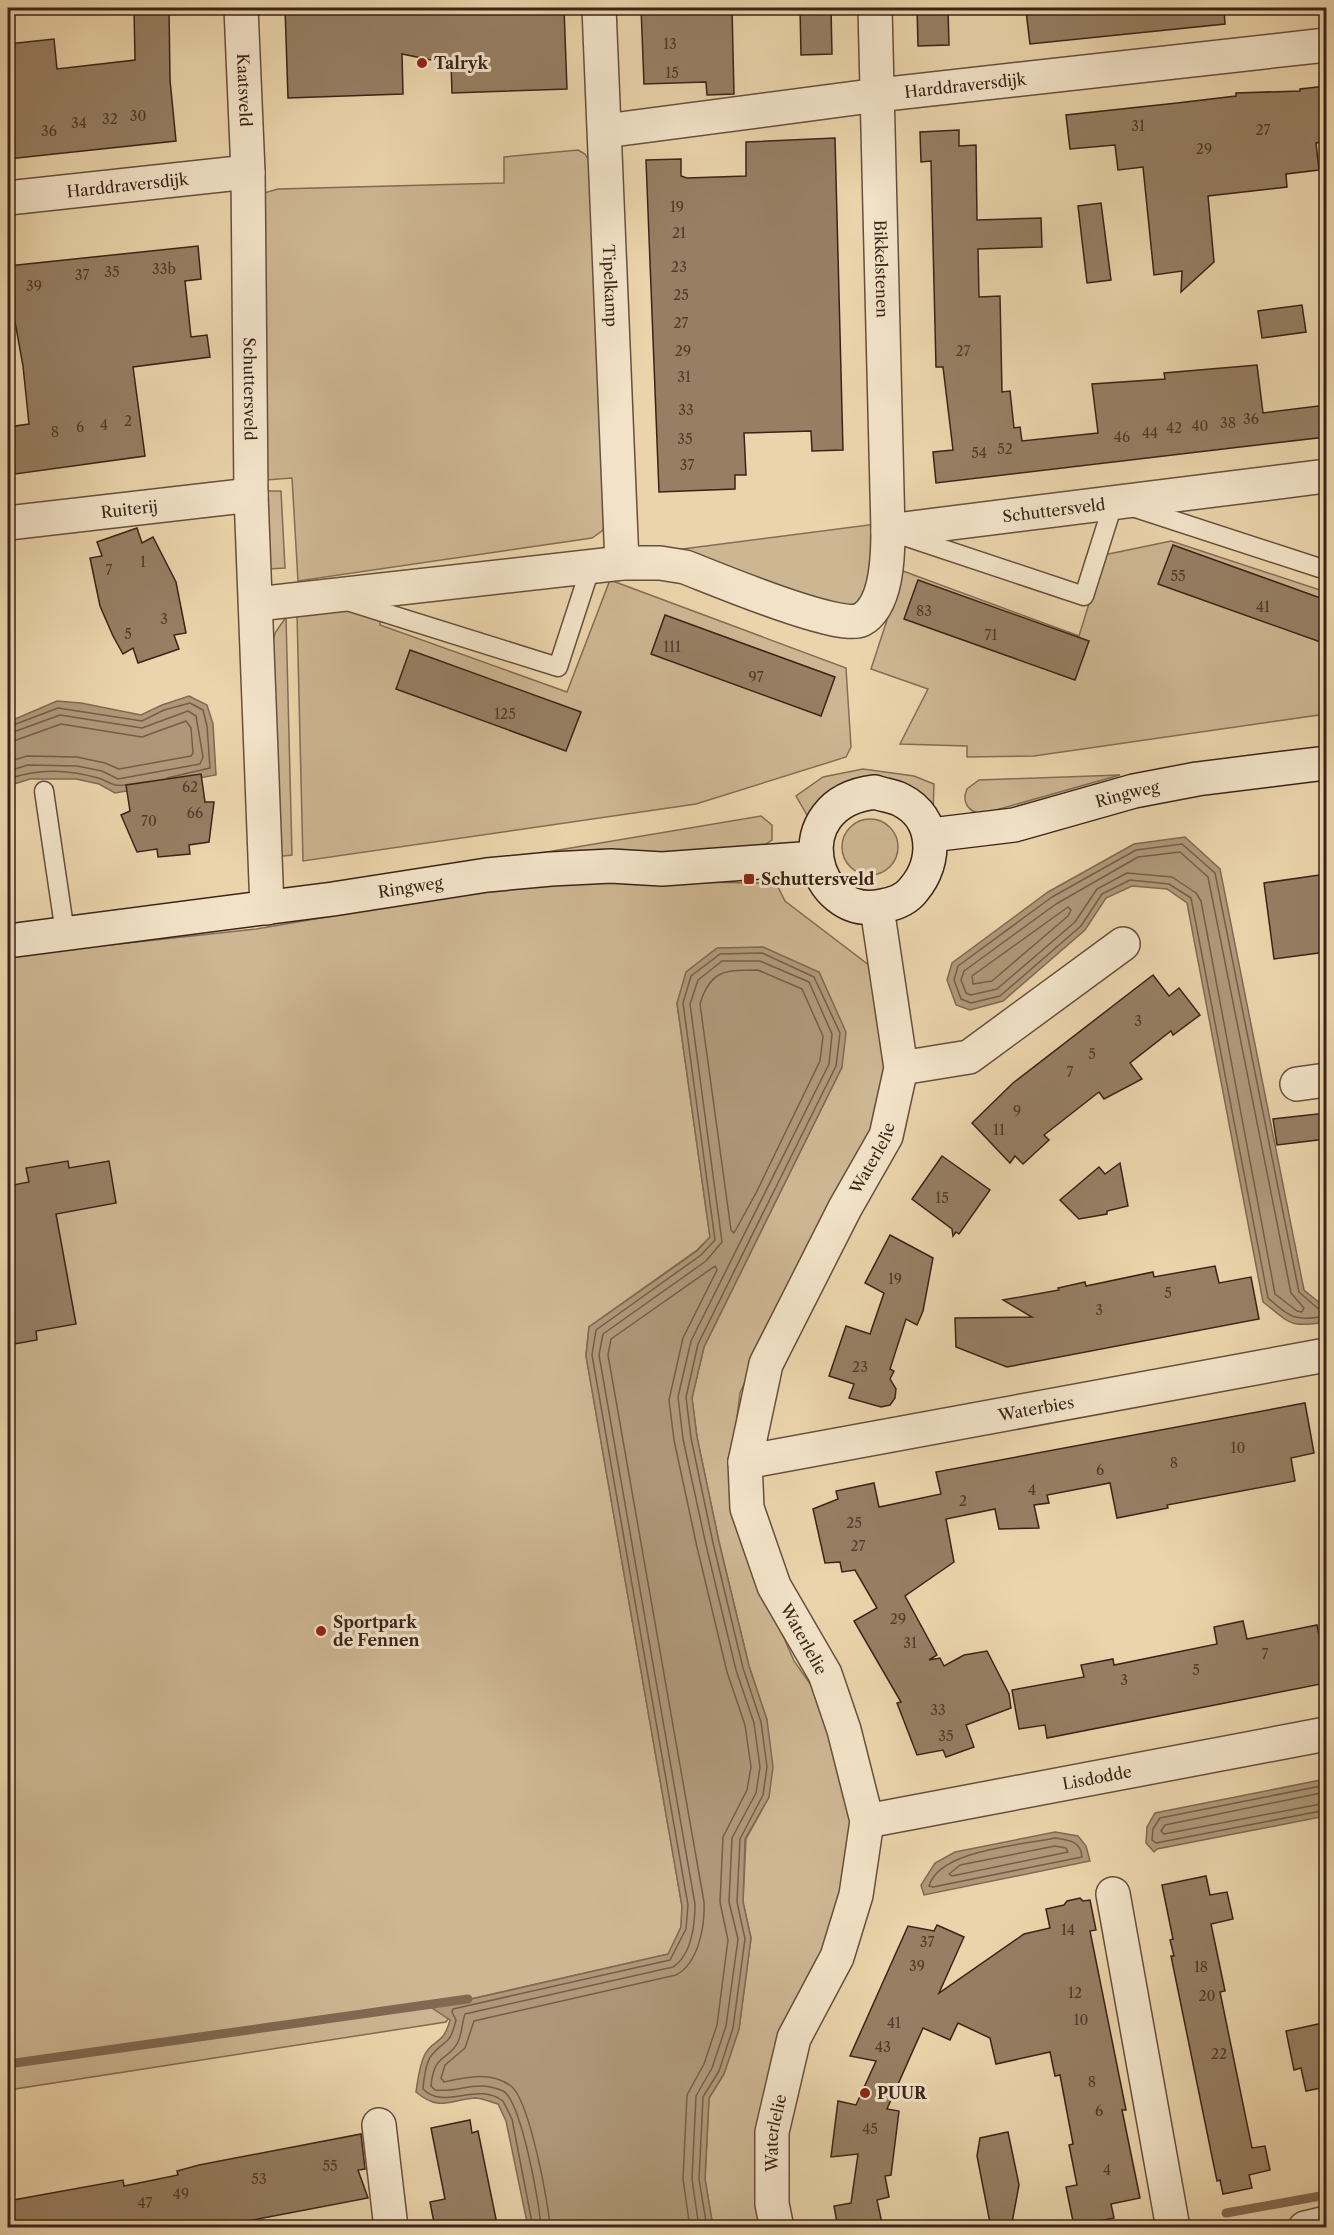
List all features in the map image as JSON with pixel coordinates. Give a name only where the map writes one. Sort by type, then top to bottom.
[{"type":"street","name":"Kaatsveld","points":[[241,8],[248,172]]},
{"type":"street","name":"Tipelkamp","points":[[599,8],[605,131],[606,564]]},
{"type":"street","name":"Bikkelstenen","points":[[875,8],[888,531]]},
{"type":"street","name":"Harddraversdijk","points":[[605,131],[878,95],[1326,45]]},
{"type":"street","name":"Harddraversdijk","points":[[8,198],[248,172]]},
{"type":"street","name":"Schuttersveld","points":[[248,172],[251,495],[267,908]]},
{"type":"street","name":"Schuttersveld","points":[[888,531],[1326,476]]},
{"type":"street","name":"Ruiterij","points":[[8,523],[251,495]]},
{"type":"street","points":[[257,604],[606,564],[660,563],[685,567],[831,620],[858,622],[867,616],[880,595],[886,574],[888,531]]},
{"type":"street","name":"Ringweg","points":[[931,835],[1014,825],[1134,791],[1197,779],[1326,763]]},
{"type":"street","points":[[875,792],[901,800],[914,810],[931,835],[930,856],[925,875],[912,892],[894,904],[877,908],[855,905],[841,898],[825,883],[815,858],[817,834],[829,812],[841,802],[858,794],[875,792]]},
{"type":"street","name":"Ringweg","points":[[8,941],[267,908],[487,875],[611,866],[662,869],[815,858]]},
{"type":"street","name":"Waterlelie","points":[[777,2228],[772,2204],[772,2132],[794,2038],[837,1957],[853,1906],[867,1821],[844,1730],[825,1674],[774,1586],[747,1508],[745,1462],[766,1364],[844,1208],[886,1136],[901,1068],[877,908]]},
{"type":"street","points":[[901,1068],[969,1057],[1123,944]]},
{"type":"street","name":"Waterbies","points":[[745,1462],[1326,1355]]},
{"type":"street","name":"Lisdodde","points":[[867,1821],[1326,1734]]},
{"type":"street","points":[[1113,1894],[1173,2228]]},
{"type":"street","points":[[379,2125],[391,2228]]},
{"type":"street","points":[[1305,2228],[1326,2223]]},
{"type":"lane","name":"Schuttersveld","points":[[888,531],[1084,596],[1113,501],[1326,570]]},
{"type":"lane","points":[[328,595],[558,668],[606,564]]},
{"type":"lane","points":[[44,791],[65,933]]},
{"type":"shaded area","points":[[578,150],[585,154],[589,161],[607,521],[602,531],[592,538],[298,581],[292,478],[266,480],[264,193],[278,189],[504,183],[504,157]]},
{"type":"shaded area","points":[[266,491],[281,491],[285,568],[269,569]]},
{"type":"shaded area","points":[[876,524],[877,563],[862,602],[839,608],[667,551]]},
{"type":"shaded area","points":[[1171,541],[1326,592],[1326,714],[1034,756],[967,757],[967,746],[900,744],[928,689],[871,669],[903,571],[1079,636],[1104,555]]},
{"type":"shaded area","points":[[610,580],[846,668],[851,747],[846,757],[696,804],[303,861],[297,614],[342,608],[381,616],[380,625],[567,692]]},
{"type":"shaded area","points":[[286,617],[292,855],[275,857],[272,645],[275,633]]},
{"type":"shaded area","points":[[863,769],[914,776],[934,784],[933,813],[919,798],[811,822],[796,796],[823,777]]},
{"type":"shaded area","points":[[1120,775],[982,814],[970,809],[965,799],[967,789],[979,780]]},
{"type":"shaded area","points":[[761,816],[772,825],[772,840],[760,848],[653,853],[541,853]]},
{"type":"shaded area","points":[[864,819],[876,819],[886,823],[894,831],[898,847],[894,863],[886,871],[876,875],[864,875],[854,871],[846,863],[842,853],[842,841],[846,831],[854,823]]},
{"type":"shaded area","name":"Sportpark de Fennen","points":[[774,879],[785,901],[870,966],[891,1082],[866,1141],[805,1250],[740,1393],[730,1474],[740,1536],[794,1661],[825,1705],[856,1807],[856,1880],[815,1982],[762,2227],[713,2227],[705,2179],[709,2098],[724,2074],[739,2029],[751,1938],[743,1902],[746,1839],[769,1797],[767,1720],[749,1666],[719,1542],[697,1437],[692,1398],[704,1347],[842,1067],[828,993],[819,972],[677,1003],[710,1237],[697,1250],[589,1327],[586,1355],[682,1906],[681,1927],[669,1954],[448,2004],[452,2013],[446,2022],[8,2090],[8,956],[256,929],[532,882],[576,880],[758,883]]},
{"type":"water","points":[[189,696],[207,705],[213,724],[216,775],[115,793],[99,784],[76,779],[30,779],[8,786],[8,722],[57,701],[81,703],[141,715]]},
{"type":"water","points":[[1185,837],[1220,869],[1304,1290],[1326,1308],[1326,1322],[1298,1324],[1286,1320],[1263,1302],[1187,903],[1167,889],[1132,886],[1106,898],[1085,930],[1003,1001],[970,1010],[956,1005],[947,980],[952,963],[1048,892],[1134,844]]},
{"type":"water","points":[[763,947],[819,972],[846,1032],[842,1067],[704,1347],[692,1398],[697,1437],[719,1542],[749,1666],[767,1720],[773,1767],[769,1797],[745,1839],[743,1902],[751,1938],[739,2029],[724,2074],[709,2098],[705,2179],[713,2227],[528,2227],[506,2121],[498,2104],[475,2098],[444,2103],[432,2102],[416,2092],[419,2073],[425,2054],[444,2034],[450,2020],[432,2008],[668,1954],[681,1927],[682,1906],[586,1356],[589,1327],[697,1251],[710,1237],[677,1003],[686,972],[717,948]]},
{"type":"water","points":[[1326,1779],[1326,1816],[1157,1849],[1154,1852],[1146,1843],[1147,1827],[1155,1813]]},
{"type":"water","points":[[1055,1832],[1078,1836],[1086,1846],[1090,1861],[924,1895],[921,1885],[935,1863],[955,1852]]},
{"type":"building","points":[[134,8],[169,8],[170,80],[176,141],[8,159],[8,125],[13,125],[8,83],[8,44],[54,39],[57,69],[135,60]]},
{"type":"building","name":"Talryk","points":[[285,8],[564,8],[567,89],[452,93],[451,64],[402,54],[403,94],[288,98]]},
{"type":"building","points":[[641,8],[675,8],[675,13],[732,9],[734,94],[707,95],[706,82],[644,84]]},
{"type":"building","points":[[800,8],[831,8],[832,54],[801,55]]},
{"type":"building","points":[[917,8],[948,8],[949,45],[918,46]]},
{"type":"building","points":[[1029,8],[1224,8],[1225,24],[1030,44],[1026,11],[1030,10]]},
{"type":"building","points":[[1326,86],[1326,142],[1316,143],[1319,170],[1286,174],[1287,187],[1208,196],[1214,262],[1181,292],[1182,271],[1154,275],[1143,167],[1118,170],[1115,145],[1070,149],[1066,115],[1236,96],[1236,93],[1300,91],[1300,89]]},
{"type":"building","points":[[959,130],[959,146],[976,145],[977,220],[1041,218],[1042,247],[978,249],[979,297],[1000,296],[1002,392],[1010,391],[1014,428],[1020,427],[1022,441],[1098,433],[1092,384],[1165,379],[1164,373],[1257,365],[1263,413],[1326,405],[1326,437],[936,483],[933,452],[953,450],[943,367],[936,367],[931,161],[921,162],[920,132]]},
{"type":"building","points":[[835,138],[843,450],[812,451],[811,431],[744,433],[746,475],[735,475],[735,489],[659,492],[646,160],[681,159],[681,176],[687,178],[746,176],[746,142]]},
{"type":"building","points":[[1101,203],[1111,280],[1087,283],[1078,206]]},
{"type":"building","points":[[198,246],[201,279],[185,281],[191,337],[207,335],[210,357],[133,367],[145,456],[8,475],[8,427],[29,424],[23,366],[12,305],[8,306],[8,266]]},
{"type":"building","points":[[1302,305],[1306,332],[1262,338],[1258,311]]},
{"type":"building","points":[[137,528],[142,543],[153,537],[176,582],[186,633],[174,635],[179,649],[138,663],[133,648],[123,654],[113,636],[100,606],[90,558],[102,556],[97,542]]},
{"type":"building","points":[[1173,545],[1326,600],[1326,644],[1158,584]]},
{"type":"building","points":[[918,580],[1089,641],[1075,680],[904,619]]},
{"type":"building","points":[[665,615],[835,677],[821,716],[651,654]]},
{"type":"building","points":[[410,650],[581,712],[566,751],[396,689]]},
{"type":"building","points":[[201,774],[205,802],[214,802],[209,842],[189,845],[190,854],[158,857],[157,849],[137,852],[121,815],[130,811],[126,785]]},
{"type":"building","points":[[1326,874],[1326,952],[1274,959],[1264,883]]},
{"type":"building","points":[[1153,975],[1169,996],[1179,988],[1200,1015],[1173,1035],[1171,1031],[1130,1063],[1142,1079],[1104,1099],[1099,1092],[1044,1135],[1049,1140],[1023,1164],[1015,1156],[1010,1163],[972,1123],[1013,1083]]},
{"type":"building","points":[[1326,1113],[1326,1139],[1277,1145],[1273,1119]]},
{"type":"building","points":[[942,1156],[990,1190],[959,1234],[956,1232],[953,1236],[952,1229],[912,1199]]},
{"type":"building","points":[[68,1161],[69,1168],[109,1161],[116,1203],[56,1214],[76,1324],[36,1331],[37,1340],[8,1345],[8,1186],[29,1182],[26,1168]]},
{"type":"building","points":[[1120,1163],[1128,1206],[1107,1211],[1107,1214],[1079,1219],[1060,1200],[1099,1167],[1105,1174]]},
{"type":"building","points":[[890,1235],[933,1258],[923,1311],[917,1325],[906,1319],[890,1369],[894,1371],[890,1379],[896,1389],[895,1398],[890,1405],[881,1407],[849,1398],[854,1384],[829,1376],[846,1326],[870,1334],[884,1293],[865,1283]]},
{"type":"building","points":[[1215,1266],[1219,1283],[1251,1277],[1259,1319],[1007,1367],[956,1347],[955,1318],[1032,1317],[1003,1300],[1059,1290],[1058,1288],[1085,1282],[1086,1286],[1153,1272],[1154,1277]]},
{"type":"building","points":[[1305,1403],[1314,1453],[1291,1458],[1295,1481],[1167,1505],[1168,1508],[1117,1518],[1110,1483],[1047,1495],[1049,1503],[1034,1505],[1039,1528],[999,1529],[995,1509],[946,1519],[954,1562],[905,1596],[937,1655],[929,1660],[940,1658],[944,1666],[964,1655],[987,1651],[1009,1694],[1011,1708],[966,1725],[974,1747],[946,1757],[943,1750],[917,1755],[897,1703],[901,1702],[854,1621],[877,1608],[855,1570],[842,1572],[840,1562],[825,1563],[813,1509],[838,1499],[836,1491],[874,1483],[879,1507],[941,1494],[936,1472]]},
{"type":"building","points":[[1243,1621],[1247,1639],[1317,1625],[1320,1641],[1326,1639],[1326,1683],[1047,1738],[1045,1725],[1019,1729],[1012,1690],[1084,1677],[1081,1665],[1113,1659],[1114,1665],[1217,1644],[1214,1627]]},
{"type":"building","points":[[1206,1876],[1210,1895],[1227,1892],[1233,1919],[1211,1924],[1225,1991],[1220,1992],[1252,2148],[1265,2146],[1270,2170],[1249,2175],[1252,2188],[1223,2194],[1220,2180],[1217,2181],[1171,1956],[1174,1956],[1170,1940],[1173,1939],[1162,1885]]},
{"type":"building","points":[[1080,1898],[1083,1901],[1090,1900],[1096,1930],[1090,1931],[1126,2110],[1122,2110],[1140,2198],[1111,2204],[1114,2218],[1074,2226],[1066,2187],[1077,2185],[1069,2145],[1073,2144],[1060,2075],[1055,2076],[1050,2052],[996,2064],[990,2038],[958,2023],[950,2040],[923,2028],[887,2109],[899,2111],[891,2175],[885,2176],[889,2197],[877,2200],[883,2228],[838,2228],[834,2206],[851,2203],[858,2154],[831,2157],[838,2101],[856,2105],[876,2061],[850,2056],[908,1926],[934,1931],[937,1925],[964,1937],[939,1993],[1024,1934],[1050,1928],[1046,1909]]},
{"type":"building","points":[[1323,2023],[1326,2037],[1326,2087],[1306,2091],[1301,2068],[1294,2070],[1286,2031]]},
{"type":"building","points":[[470,2120],[472,2133],[478,2131],[497,2224],[480,2228],[435,2228],[430,2202],[445,2199],[431,2128]]},
{"type":"building","points":[[1008,2132],[1019,2185],[1011,2228],[991,2228],[977,2156],[980,2138]]},
{"type":"building","points":[[361,2134],[365,2169],[358,2170],[368,2198],[211,2228],[8,2228],[8,2201],[123,2180],[124,2186],[178,2175],[177,2171],[199,2165]]},
{"type":"waterway","points":[[8,2064],[468,1999]]},
{"type":"waterway","points":[[1226,2213],[1326,2195]]},
{"type":"place","name":"Talryk","points":[[422,63]]},
{"type":"place","name":"Schuttersveld","points":[[749,879]]},
{"type":"place","name":"Sportpark de Fennen","points":[[321,1631]]},
{"type":"place","name":"PUUR","points":[[865,2093]]}]
